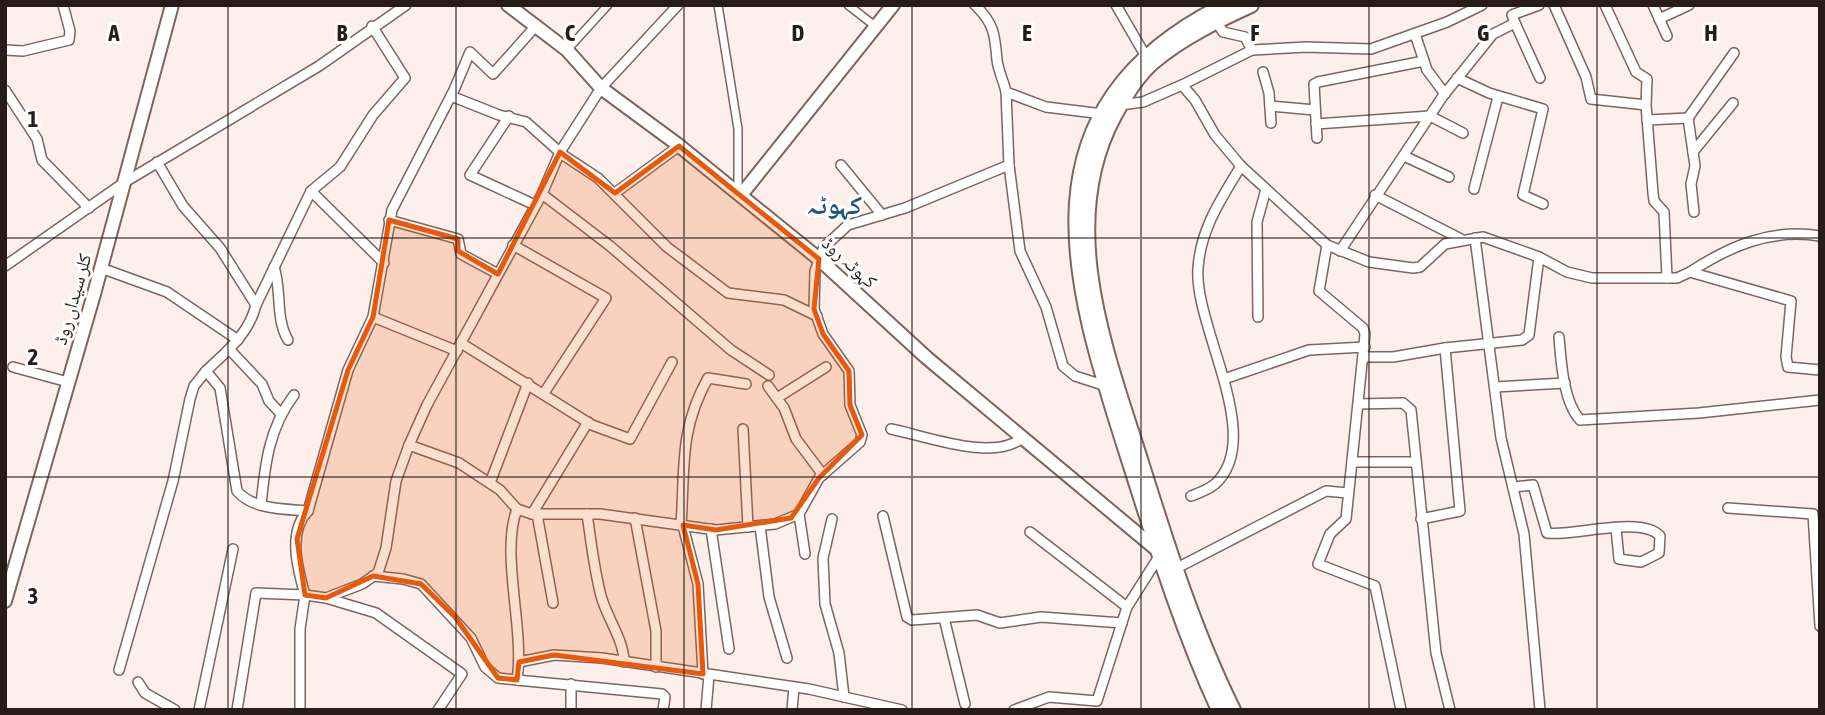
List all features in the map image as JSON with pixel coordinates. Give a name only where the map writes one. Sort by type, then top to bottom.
[{"type":"main road","name":"کلر سیداں روڈ","points":[[5,601],[102,268],[172,5]]},
{"type":"main road","name":"کہوٹہ روڈ","points":[[508,5],[534,28],[568,50],[601,88],[680,146],[820,260],[927,358],[1164,554],[1219,710]]},
{"type":"main road","points":[[739,194],[894,5]]},
{"type":"main road","points":[[1225,5],[1145,55],[1119,85],[1103,114],[1081,172],[1074,229],[1078,266],[1106,386],[1164,554],[1175,569],[1233,710]]},
{"type":"main road","points":[[1164,554],[1116,384],[1088,265],[1086,228],[1091,181],[1102,141],[1120,105],[1152,63],[1216,21],[1251,5]]},
{"type":"street","points":[[5,50],[23,51],[69,40],[71,31],[63,5]]},
{"type":"street","points":[[5,266],[125,182],[319,66],[372,26],[406,5]]},
{"type":"street","points":[[568,50],[608,5]]},
{"type":"street","points":[[326,598],[362,584],[378,573],[386,548],[396,481],[409,445],[542,194],[560,152],[601,88],[678,5]]},
{"type":"street","points":[[718,5],[738,130],[739,194]]},
{"type":"street","points":[[848,5],[875,26]]},
{"type":"street","points":[[975,5],[988,17],[994,28],[998,62],[1006,92],[1009,165],[1017,238],[1046,307],[1059,358],[1075,376],[1106,386]]},
{"type":"street","points":[[1116,5],[1145,55]]},
{"type":"street","points":[[1120,105],[1143,102],[1252,50],[1307,47],[1371,49],[1415,34],[1482,5]]},
{"type":"street","points":[[1539,5],[1512,15],[1540,78]]},
{"type":"street","points":[[1554,5],[1586,76],[1591,99],[1646,105]]},
{"type":"street","points":[[1605,5],[1636,72],[1647,79],[1646,105],[1654,201],[1664,212],[1667,278]]},
{"type":"street","points":[[1653,5],[1667,36]]},
{"type":"street","points":[[1659,19],[1689,5]]},
{"type":"street","points":[[1216,21],[1223,32],[1245,37],[1252,50]]},
{"type":"street","points":[[1340,251],[1375,195],[1457,78],[1493,34],[1515,23]]},
{"type":"street","points":[[119,670],[173,481],[194,386],[206,371],[230,350],[253,317],[256,305],[311,191],[340,167],[373,115],[405,78],[372,26]]},
{"type":"street","points":[[300,710],[300,629],[305,595],[296,557],[303,517],[308,511],[348,370],[373,317],[389,220],[470,52],[493,74],[534,28]]},
{"type":"street","points":[[1415,34],[1424,61],[1445,94]]},
{"type":"street","points":[[1694,212],[1691,184],[1695,166],[1688,118],[1734,53]]},
{"type":"street","points":[[1317,138],[1314,84],[1424,61]]},
{"type":"street","points":[[1264,72],[1271,123]]},
{"type":"street","points":[[1457,78],[1498,97],[1543,109],[1523,195],[1544,204]]},
{"type":"street","points":[[1182,85],[1195,100],[1215,135],[1241,166],[1326,245],[1369,261],[1420,267],[1446,244],[1461,239],[1483,237],[1539,257],[1567,272],[1592,278],[1677,278],[1722,251],[1763,237],[1798,233],[1820,236]]},
{"type":"street","points":[[5,90],[37,139],[42,160],[89,208]]},
{"type":"street","points":[[1006,92],[1046,107],[1103,114]]},
{"type":"street","points":[[451,96],[526,122],[560,152],[615,193],[667,247],[728,293],[784,300],[817,316]]},
{"type":"street","points":[[1474,189],[1498,97]]},
{"type":"street","points":[[1693,152],[1733,103]]},
{"type":"street","points":[[1270,106],[1315,110]]},
{"type":"street","points":[[509,116],[470,175],[535,205]]},
{"type":"street","points":[[1316,124],[1430,116],[1463,133]]},
{"type":"street","points":[[1647,120],[1688,118]]},
{"type":"street","points":[[615,193],[680,146]]},
{"type":"street","points":[[1404,156],[1449,177]]},
{"type":"street","points":[[157,162],[184,206],[220,248],[256,305]]},
{"type":"street","points":[[841,164],[882,215]]},
{"type":"street","points":[[805,554],[799,514],[809,491],[860,442],[862,435],[850,405],[849,371],[823,334],[814,309],[814,286],[824,247],[841,229],[923,201],[1009,165]]},
{"type":"street","points":[[1191,496],[1211,487],[1232,459],[1232,411],[1206,323],[1198,272],[1200,248],[1214,209],[1241,166]]},
{"type":"street","points":[[1258,317],[1256,222],[1266,189]]},
{"type":"street","points":[[311,191],[384,263]]},
{"type":"street","points":[[542,194],[610,246],[731,350],[769,375]]},
{"type":"street","points":[[1375,195],[1461,239]]},
{"type":"street","points":[[389,220],[458,239],[461,254],[498,274]]},
{"type":"street","points":[[1475,238],[1501,438],[1527,556],[1540,710]]},
{"type":"street","points":[[513,245],[606,298],[544,393]]},
{"type":"street","points":[[1326,245],[1319,291],[1363,328],[1364,352],[1346,519],[1330,534],[1318,564],[1375,586],[1401,710]]},
{"type":"street","points":[[5,260],[26,251]]},
{"type":"street","points":[[1224,379],[1320,348],[1392,358],[1445,348],[1511,343],[1529,335],[1539,257]]},
{"type":"street","points":[[274,267],[279,282],[280,323],[288,340]]},
{"type":"street","points":[[102,268],[167,292],[237,340]]},
{"type":"street","points":[[1690,272],[1791,301],[1786,357],[1788,367],[1820,370]]},
{"type":"street","points":[[373,317],[459,347],[528,383],[588,422],[630,439],[672,362]]},
{"type":"street","points":[[1559,337],[1565,383],[1574,413],[1580,420],[1699,413],[1820,400]]},
{"type":"street","points":[[1421,519],[1460,511],[1445,348]]},
{"type":"street","points":[[230,350],[262,384],[265,394],[280,413]]},
{"type":"street","points":[[13,367],[68,382]]},
{"type":"street","points":[[776,398],[827,367]]},
{"type":"street","points":[[206,371],[220,388],[237,491],[244,500],[261,505],[308,511]]},
{"type":"street","points":[[706,710],[706,675],[698,584],[682,525],[685,437],[696,400],[708,378],[746,384]]},
{"type":"street","points":[[489,483],[528,383]]},
{"type":"street","points":[[1494,387],[1565,383]]},
{"type":"street","points":[[768,386],[796,439],[823,475]]},
{"type":"street","points":[[261,505],[266,455],[280,413],[294,395]]},
{"type":"street","points":[[1359,404],[1409,405],[1436,653],[1450,710]]},
{"type":"street","points":[[553,603],[535,514],[588,422]]},
{"type":"street","points":[[743,429],[748,527]]},
{"type":"street","points":[[891,429],[981,449],[1012,446],[1022,438]]},
{"type":"street","points":[[409,445],[459,463],[489,483],[517,509],[535,514],[635,518],[711,529],[761,526],[799,514]]},
{"type":"street","points":[[1352,462],[1416,462]]},
{"type":"street","points":[[1513,487],[1533,485],[1547,533],[1616,528],[1657,532],[1661,541],[1658,553],[1641,562],[1619,559],[1616,528]]},
{"type":"street","points":[[1175,569],[1326,491],[1348,493]]},
{"type":"street","points":[[1728,508],[1813,514],[1820,625]]},
{"type":"street","points":[[517,509],[513,520],[519,662],[517,680]]},
{"type":"street","points":[[587,514],[601,596],[611,627],[624,649],[624,662]]},
{"type":"street","points":[[883,516],[907,617],[912,620],[977,615],[1000,623],[1041,617],[1122,622]]},
{"type":"street","points":[[635,518],[656,631],[656,667]]},
{"type":"street","points":[[832,519],[823,558],[825,604],[839,653],[844,697]]},
{"type":"street","points":[[761,526],[769,597],[787,658]]},
{"type":"street","points":[[711,529],[729,649]]},
{"type":"street","points":[[1030,532],[1127,607]]},
{"type":"street","points":[[199,710],[233,549]]},
{"type":"street","points":[[1014,710],[1049,697],[1079,705],[1097,701],[1127,607],[1164,554]]},
{"type":"street","points":[[373,576],[421,584],[471,638],[485,667],[498,678],[662,694],[665,697],[663,710]]},
{"type":"street","points":[[237,710],[257,593],[326,598],[376,614],[462,674],[438,710]]},
{"type":"street","points":[[944,618],[965,704]]},
{"type":"street","points":[[519,662],[554,655],[624,662],[794,687],[844,697],[865,706],[902,710]]},
{"type":"street","points":[[138,682],[145,693],[175,710]]},
{"type":"street","points":[[571,684],[571,710]]},
{"type":"street","points":[[792,710],[794,687]]},
{"type":"highlighted area","points":[[679,146],[819,259],[814,309],[823,334],[849,371],[850,405],[862,435],[819,478],[791,518],[716,530],[683,525],[698,584],[703,674],[554,655],[519,662],[517,680],[498,678],[455,617],[421,584],[373,576],[326,598],[305,595],[297,539],[348,370],[373,317],[389,220],[458,239],[458,251],[498,274],[560,152],[615,193]]},
{"type":"district","name":"کہوٹہ","points":[[834,205]]}]
